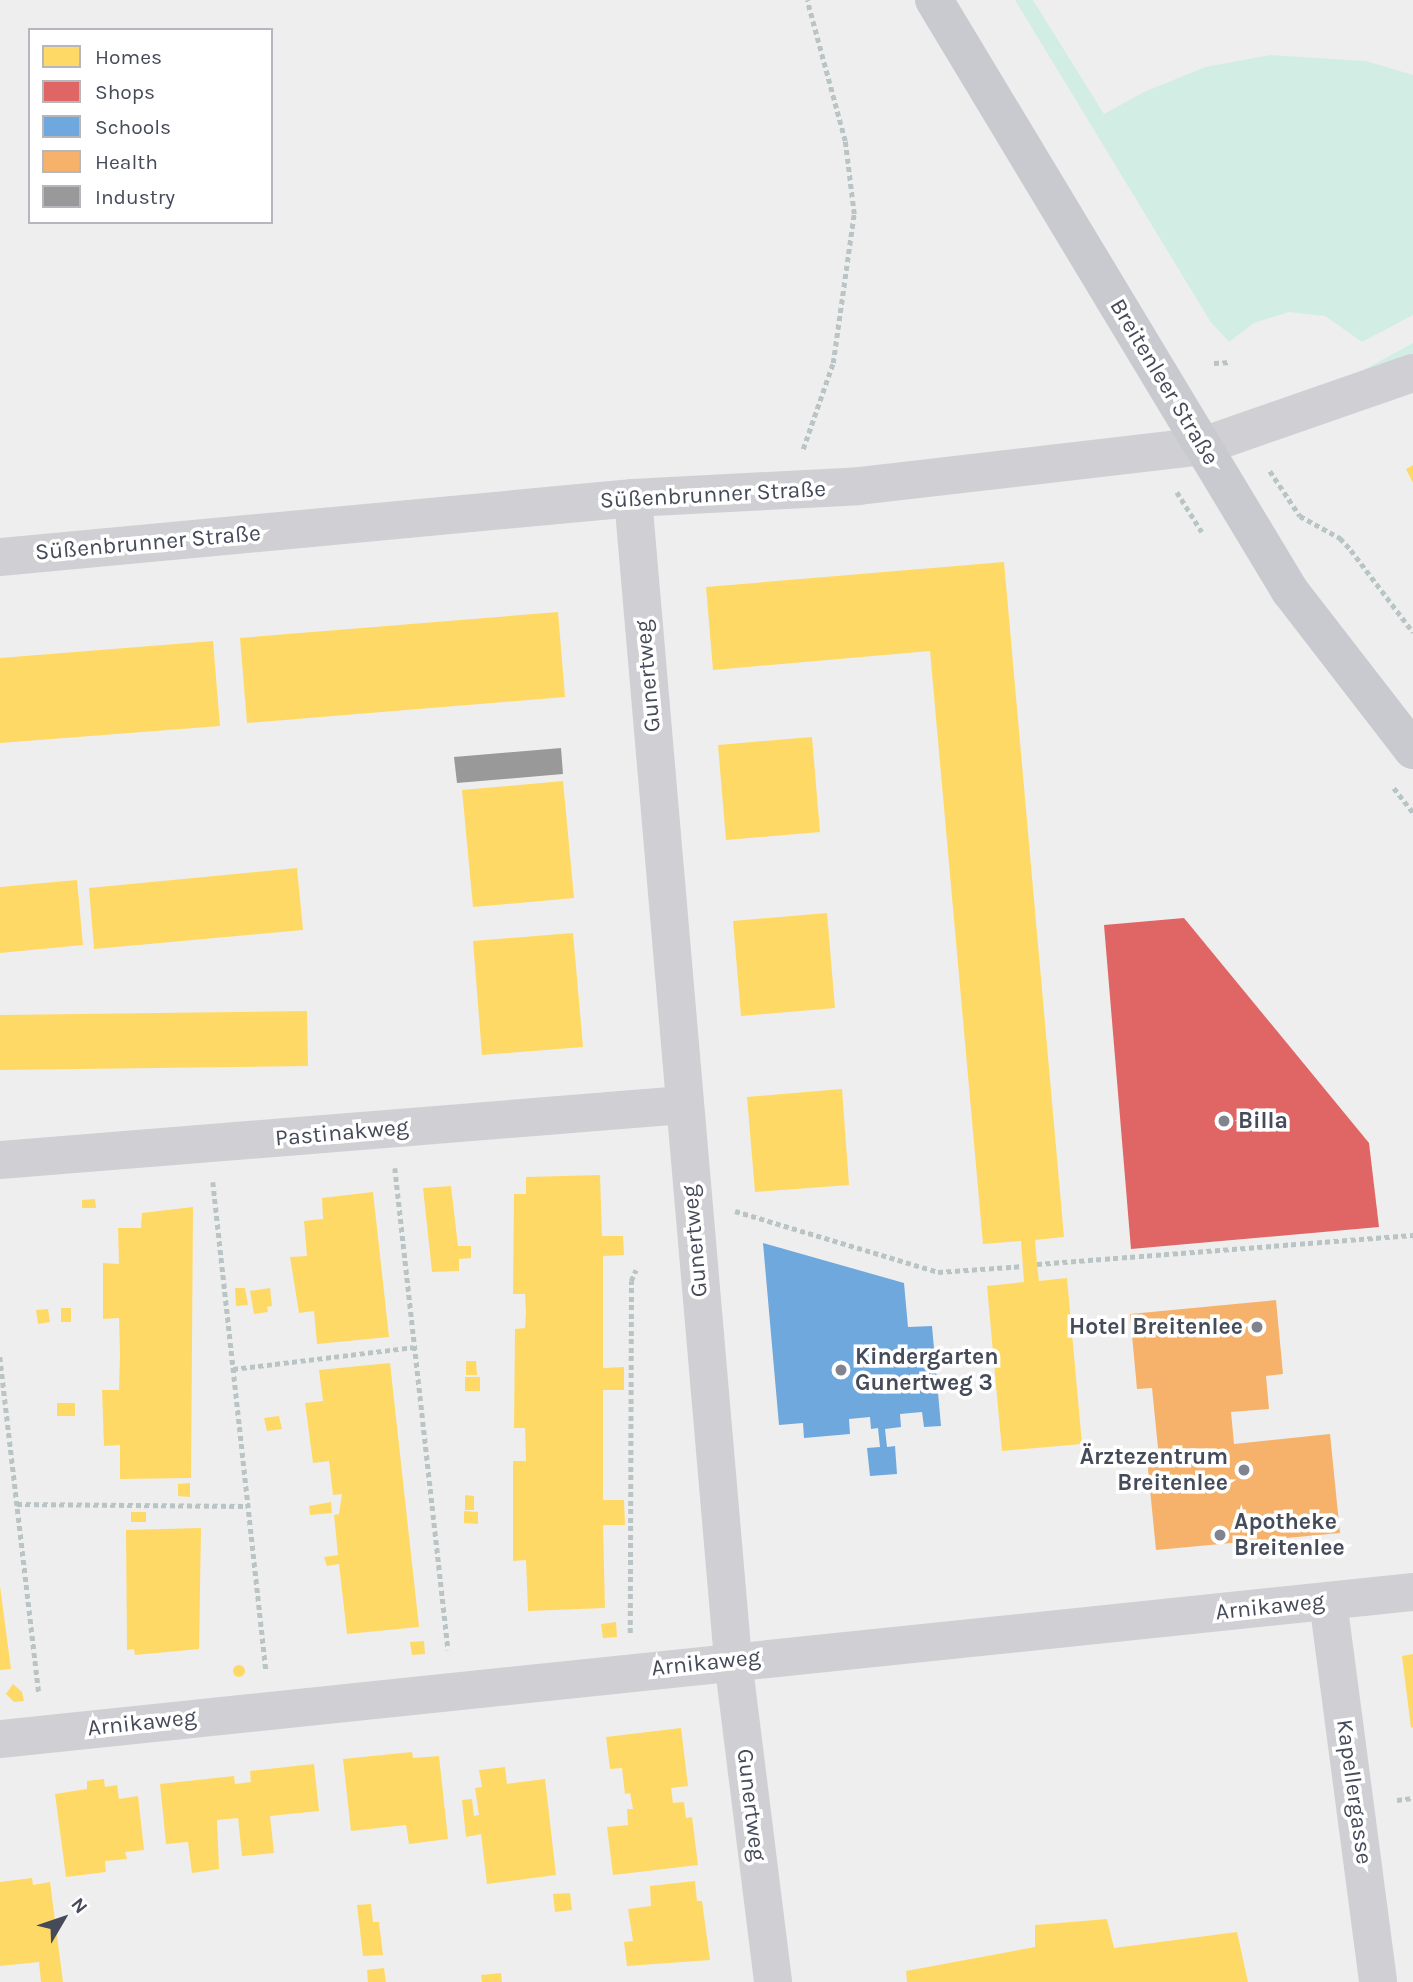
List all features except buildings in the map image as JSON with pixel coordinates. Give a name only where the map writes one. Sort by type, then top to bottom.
[{"type":"main road","name":"Breitenleer Straße","points":[[934,0],[1290,592],[1413,750]]},
{"type":"street","name":"Süßenbrunner Straße","points":[[0,557],[633,498],[789,491],[1203,446],[1413,373]]},
{"type":"street","name":"Gunertweg","points":[[633,498],[683,1105],[733,1660],[773,1982]]},
{"type":"street","name":"Pastinakweg","points":[[0,1160],[683,1105]]},
{"type":"street","name":"Arnikaweg","points":[[0,1739],[733,1660],[1413,1592]]},
{"type":"street","name":"Kapellergasse","points":[[1328,1601],[1378,1982]]},
{"type":"path","points":[[789,491],[833,363],[854,214],[845,141],[807,0]]},
{"type":"path","points":[[1214,363],[1231,362]]},
{"type":"path","points":[[1260,426],[1270,470],[1290,503],[1300,516],[1340,538],[1413,632]]},
{"type":"path","points":[[391,1129],[449,1662]]},
{"type":"path","points":[[209,1143],[267,1681]]},
{"type":"path","points":[[730,1209],[938,1272],[1023,1266]]},
{"type":"path","points":[[1037,1264],[1413,1235]]},
{"type":"path","points":[[630,1644],[632,1281],[636,1270]]},
{"type":"path","points":[[233,1369],[414,1347]]},
{"type":"path","points":[[0,1357],[40,1705]]},
{"type":"path","points":[[17,1504],[248,1506]]},
{"type":"green space","points":[[1015,0],[1033,0],[1104,114],[1144,92],[1205,67],[1270,55],[1366,61],[1413,75],[1413,315],[1362,342],[1325,316],[1289,312],[1254,323],[1229,342],[1210,321]]},
{"type":"green space","points":[[1413,343],[1413,358],[1345,380]]},
{"type":"place","name":"Billa","points":[[1224,1121]]},
{"type":"place","name":"Hotel Breitenlee","points":[[1257,1327]]},
{"type":"place","name":"Kindergarten Gunertweg 3","points":[[841,1370]]},
{"type":"place","name":"Ärztezentrum Breitenlee","points":[[1244,1470]]},
{"type":"place","name":"Apotheke Breitenlee","points":[[1220,1535]]}]
